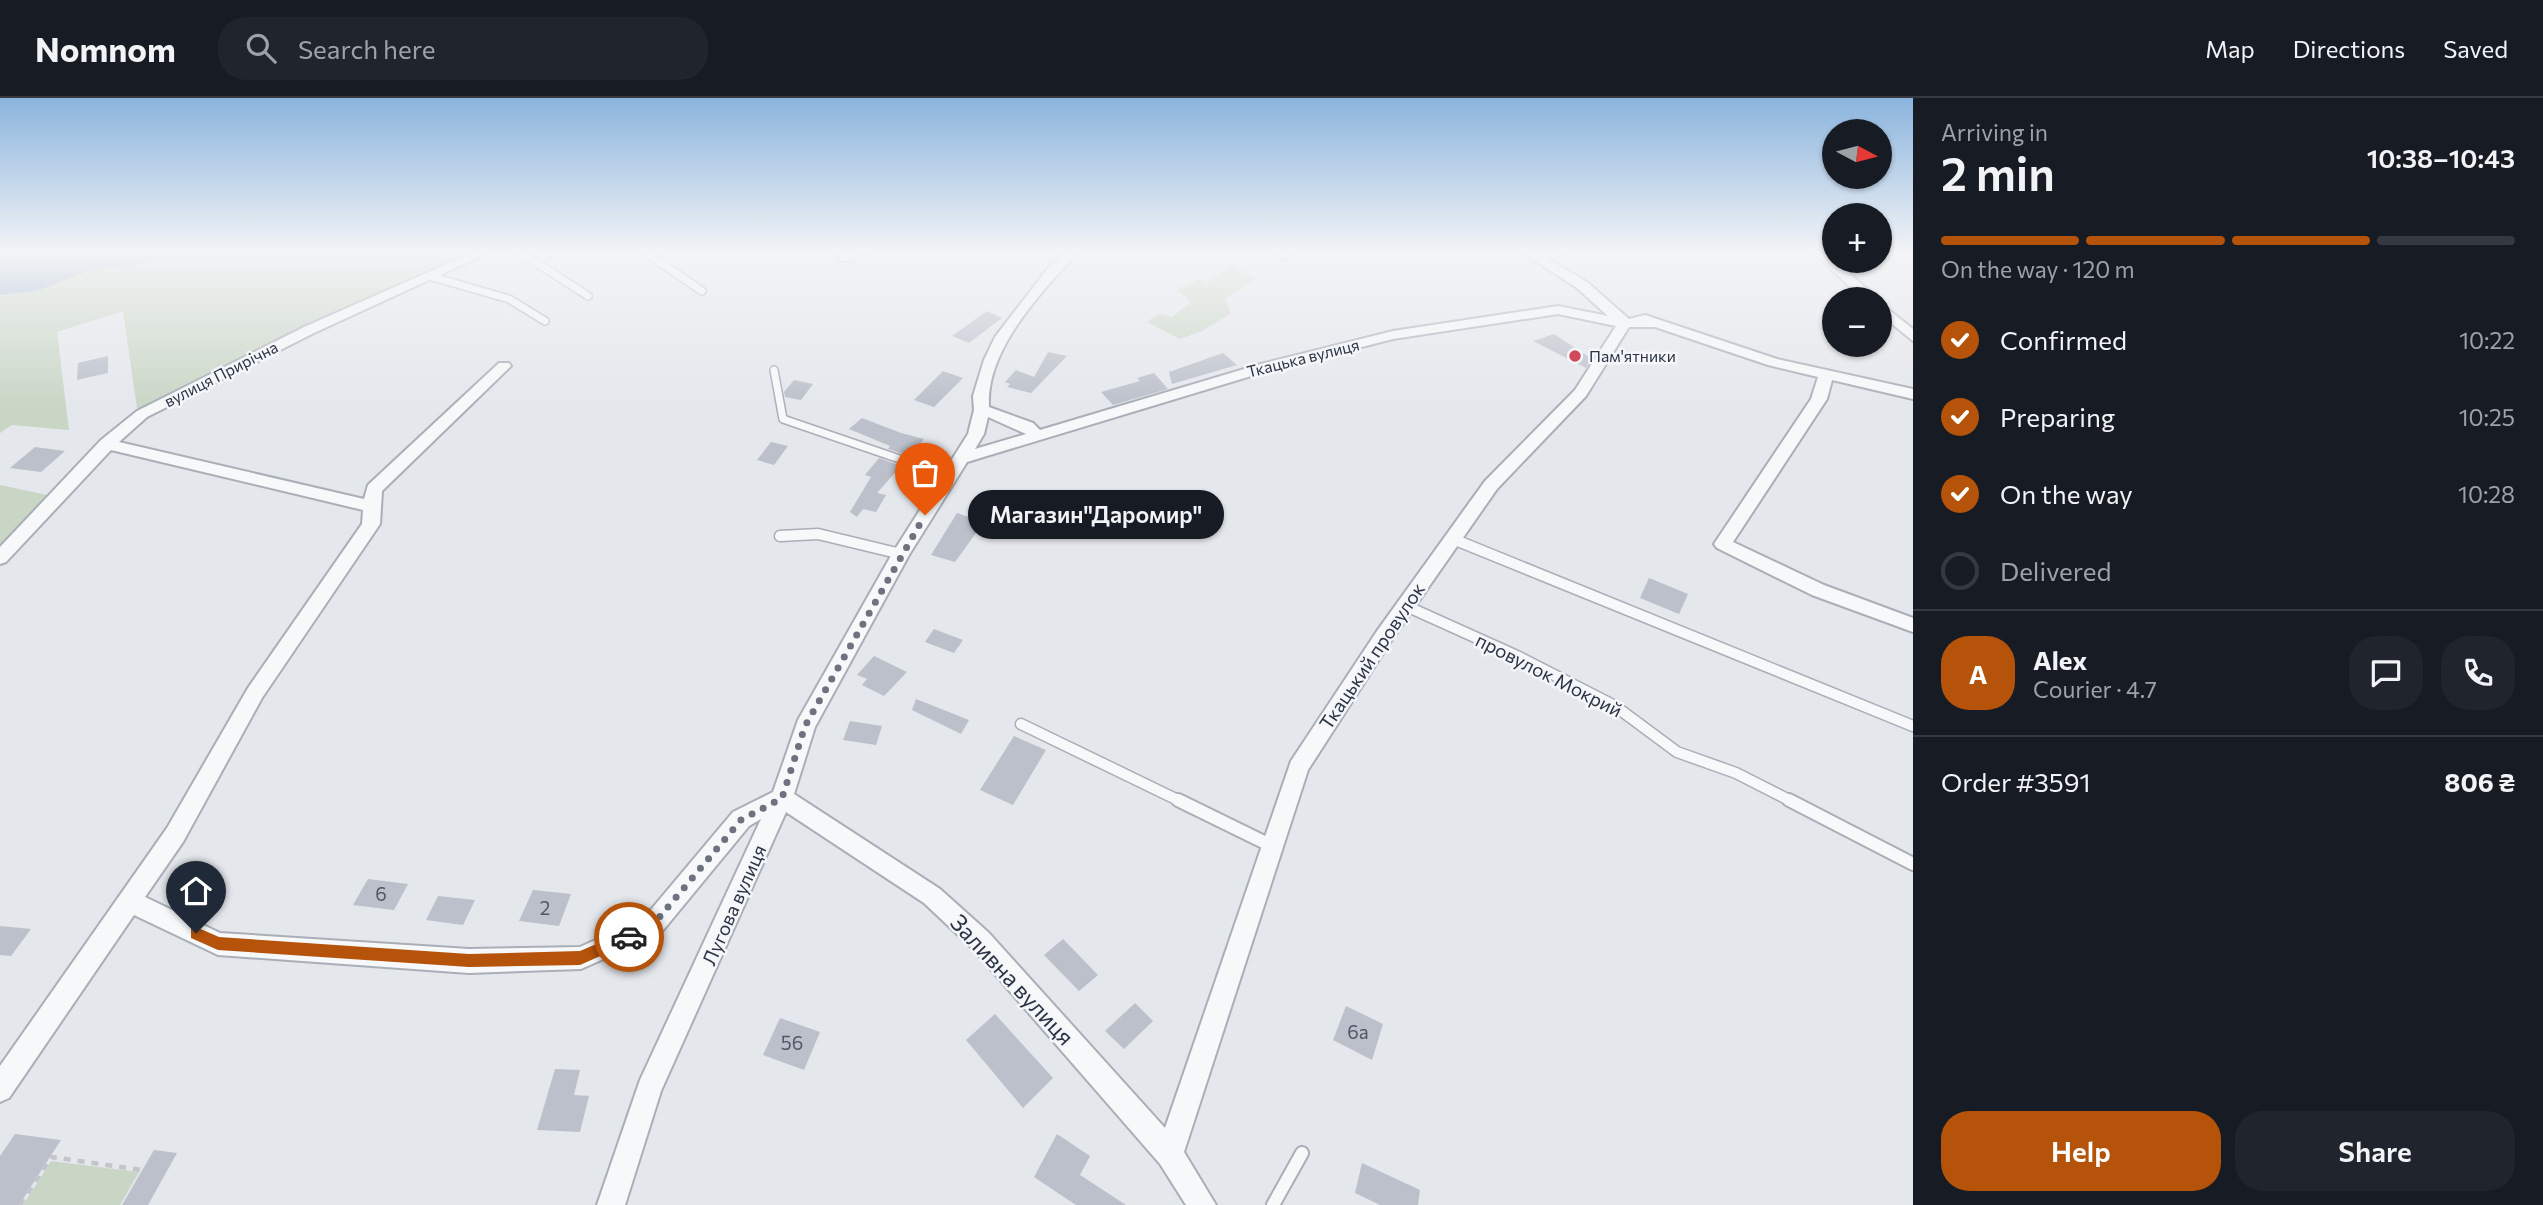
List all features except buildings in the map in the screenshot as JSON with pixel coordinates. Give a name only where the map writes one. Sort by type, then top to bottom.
[{"type":"street","name":"вулиця Прирічна","points":[[0,558],[107,444],[142,414],[368,304]]},
{"type":"street","name":"Лугова вулиця","points":[[611,1205],[649,1089],[782,798],[805,726],[901,554],[976,434],[982,410],[981,396],[1002,337],[1028,304]]},
{"type":"street","points":[[1604,304],[1626,323]]},
{"type":"street","name":"Ткацька вулиця","points":[[1610,304],[1655,323],[1773,362],[1913,394]]},
{"type":"street","name":"Ткацька вулиця","points":[[954,468],[1037,436],[1266,367],[1393,335],[1558,310],[1626,323],[1655,323]]},
{"type":"street","points":[[1892,318],[1913,337]]},
{"type":"street","name":"Ткацький провулок","points":[[1170,1154],[1298,767],[1491,485],[1581,393],[1626,323]]},
{"type":"street","points":[[0,1089],[175,835],[254,693],[371,524],[374,489],[504,366]]},
{"type":"street","points":[[1826,374],[1819,399],[1723,544],[1818,590],[1913,625]]},
{"type":"street","points":[[982,410],[1027,426],[1037,436]]},
{"type":"street","points":[[107,444],[371,506]]},
{"type":"street","points":[[129,901],[218,944],[469,961],[580,958],[652,926],[741,820],[782,798]]},
{"type":"street","name":"Заливна вулиця","points":[[782,798],[932,895],[981,941],[1170,1154],[1202,1205]]},
{"type":"lane","points":[[517,304],[545,321]]},
{"type":"lane","points":[[775,370],[783,419],[954,468]]},
{"type":"lane","points":[[780,536],[818,534],[901,554]]},
{"type":"lane","points":[[1453,539],[1913,726]]},
{"type":"lane","name":"провулок Мокрий","points":[[1406,606],[1517,656],[1615,706],[1677,752],[1736,773],[1913,864]]},
{"type":"lane","points":[[1021,723],[1272,846]]},
{"type":"lane","points":[[1273,1205],[1302,1153]]},
{"type":"path","points":[[20,1205],[51,1157],[142,1170]]},
{"type":"green space","points":[[0,304],[368,304],[309,330],[142,414],[137,408],[123,311],[57,332],[69,430],[12,425],[0,433]]},
{"type":"green space","points":[[1189,304],[1227,304],[1231,313],[1202,331],[1180,339],[1147,322],[1159,314],[1172,317]]},
{"type":"green space","points":[[0,485],[57,497],[0,558]]},
{"type":"green space","points":[[51,1161],[139,1172],[120,1205],[23,1205]]},
{"type":"way so far","points":[[629,937],[652,926],[741,820],[782,798],[805,726],[925,515]]},
{"type":"place","name":"Пам'ятники","points":[[1575,356]]},
{"type":"place","name":"Магазин\"Даромир\"","points":[[925,515]]},
{"type":"route","points":[[196,933],[218,944],[469,961],[580,958],[629,937]]}]
